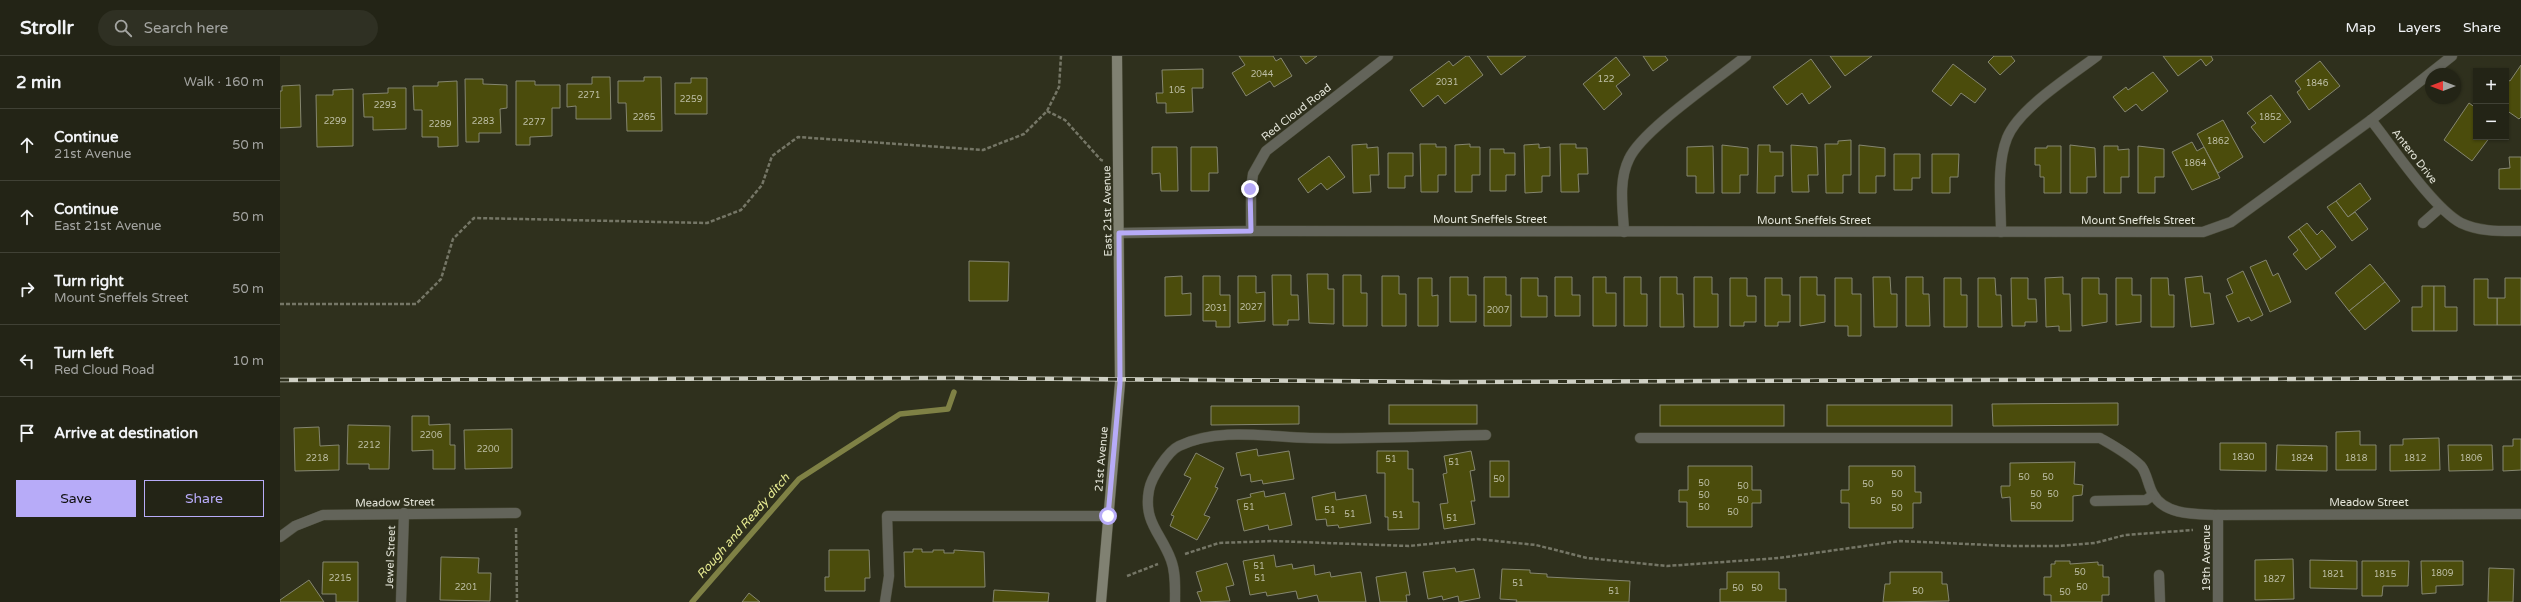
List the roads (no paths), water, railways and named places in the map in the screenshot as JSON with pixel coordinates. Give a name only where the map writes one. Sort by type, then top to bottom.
[{"type":"street","name":"East 21st Avenue","points":[[1117,56],[1120,365]]},
{"type":"street","name":"Red Cloud Road","points":[[1251,231],[1250,189],[1253,174],[1266,151],[1388,56]]},
{"type":"street","points":[[1624,232],[1622,183],[1628,159],[1642,139],[1746,56]]},
{"type":"street","points":[[2001,232],[2002,164],[2007,138],[2022,114],[2097,56]]},
{"type":"street","name":"Mount Sneffels Street","points":[[1119,233],[1251,231],[2203,232],[2231,222],[2370,120],[2452,56]]},
{"type":"street","name":"Antero Drive","points":[[2370,120],[2440,208],[2461,223],[2485,231],[2521,231]]},
{"type":"street","points":[[2423,223],[2440,208]]},
{"type":"street","name":"21st Avenue","points":[[1101,602],[1120,365]]},
{"type":"street","points":[[1175,602],[1175,580],[1171,560],[1157,537],[1147,513],[1149,489],[1160,466],[1177,446],[1198,439],[1233,434],[1310,438],[1486,435]]},
{"type":"street","points":[[1640,438],[2100,438],[2121,449],[2142,467],[2153,495],[2146,500],[2095,501]]},
{"type":"street","name":"Meadow Street","points":[[2153,495],[2171,510],[2191,514],[2521,514]]},
{"type":"street","name":"Meadow Street","points":[[280,537],[295,526],[324,516],[404,513],[516,513]]},
{"type":"street","name":"Jewel Street","points":[[401,602],[404,513]]},
{"type":"street","name":"19th Avenue","points":[[2218,514],[2218,602]]},
{"type":"street","points":[[885,602],[889,576],[887,516],[1108,516]]},
{"type":"street","points":[[2159,575],[2160,602]]},
{"type":"waterway","name":"Rough and Ready ditch","points":[[692,602],[799,479],[900,414],[948,409],[954,392]]},
{"type":"railway","points":[[280,380],[955,378],[1450,382],[2521,378]]}]
